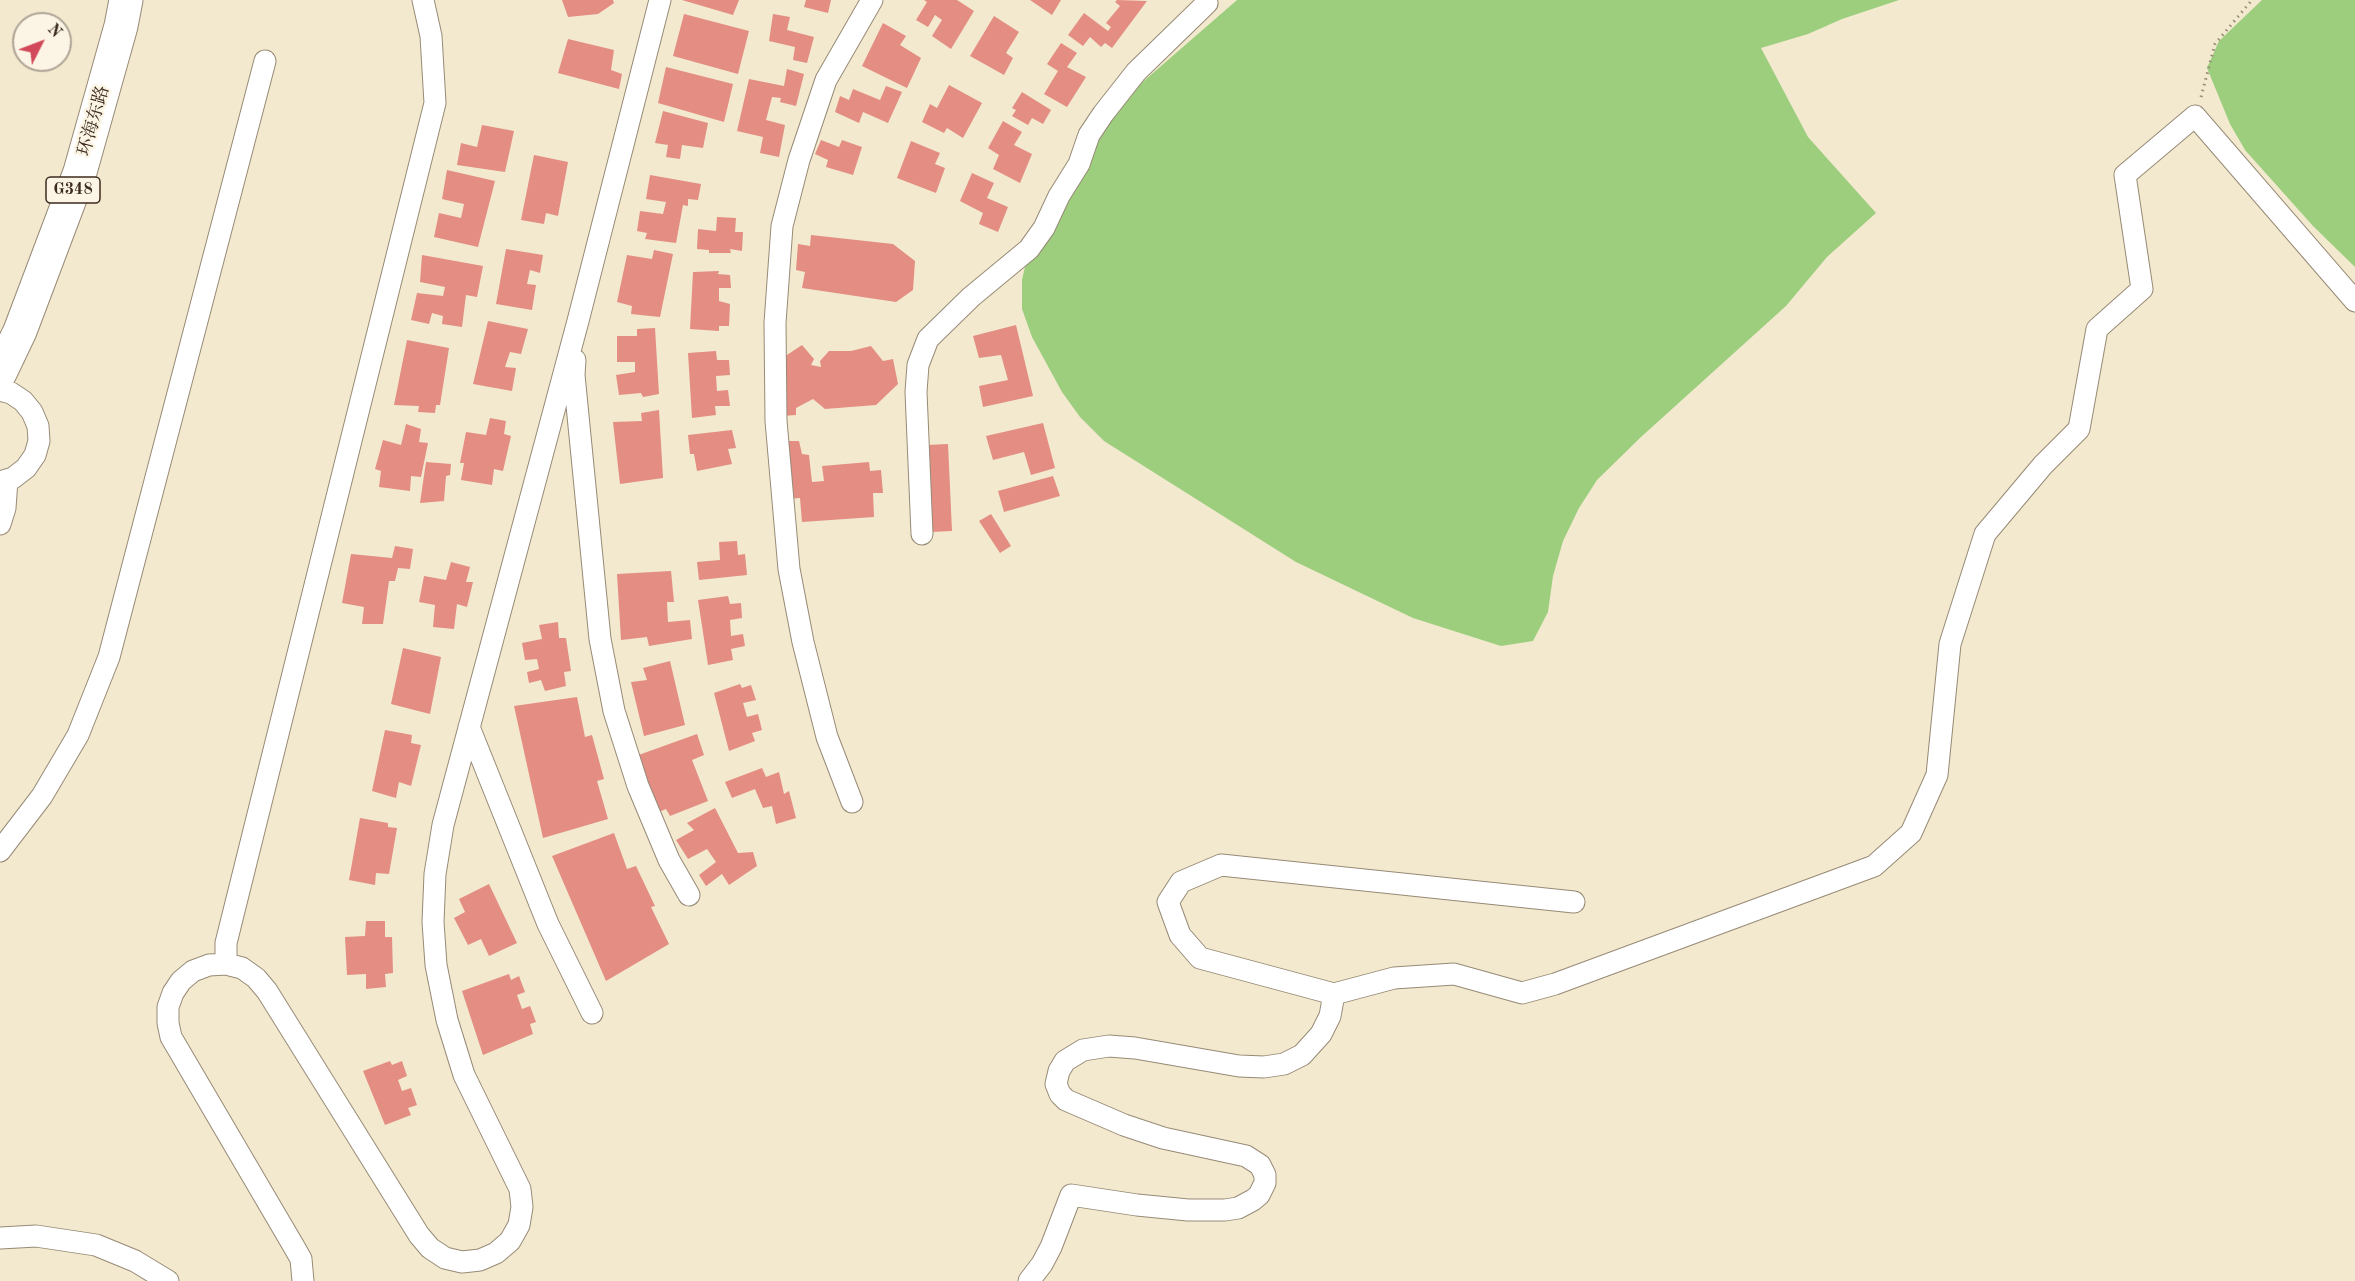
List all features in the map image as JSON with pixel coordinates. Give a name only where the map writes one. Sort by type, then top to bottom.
[{"type":"highway","name":"环海东路","points":[[0,373],[20,331],[80,172],[121,26],[126,0]]},
{"type":"street","points":[[226,964],[226,943],[435,104],[431,36],[423,0]]},
{"type":"street","points":[[303,1281],[301,1259],[171,1037],[168,1007],[173,993],[193,971],[209,965],[226,964],[242,968],[267,991],[418,1235],[430,1248],[445,1257],[462,1262],[480,1260],[496,1253],[510,1241],[519,1225],[522,1207],[520,1189],[464,1075],[447,1020],[436,965],[433,922],[435,874],[443,825],[578,321],[658,8],[640,0]]},
{"type":"street","points":[[852,802],[825,726],[803,642],[789,569],[776,421],[775,323],[782,226],[799,160],[826,80],[872,0]]},
{"type":"street","points":[[922,534],[916,392],[918,365],[928,339],[971,297],[1029,249],[1044,228],[1059,196],[1079,164],[1089,135],[1103,114],[1136,72],[1207,3],[1206,0]]},
{"type":"street","points":[[0,851],[42,796],[78,735],[109,657],[265,61]]},
{"type":"street","points":[[1574,902],[1221,865],[1181,882],[1167,902],[1180,935],[1200,958],[1334,994],[1394,978],[1454,974],[1521,993],[1555,984],[1874,866],[1911,833],[1937,775],[1950,644],[1985,534],[2043,465],[2079,429],[2097,330],[2142,289],[2126,175],[2195,116],[2355,301]]},
{"type":"street","points":[[578,321],[574,375],[600,639],[610,691],[614,711],[638,786],[669,860],[689,895]]},
{"type":"street","points":[[0,390],[11,393],[23,401],[32,412],[38,426],[39,441],[35,455],[26,468],[13,478],[3,481],[4,508],[0,524]]},
{"type":"street","points":[[469,727],[548,924],[592,1013]]},
{"type":"street","points":[[1029,1281],[1051,1247],[1071,1195],[1178,1209],[1225,1210],[1238,1208],[1253,1200],[1259,1195],[1265,1182],[1265,1175],[1260,1165],[1246,1156],[1163,1138],[1124,1125],[1066,1100],[1060,1094],[1056,1084],[1059,1071],[1065,1061],[1083,1050],[1109,1046],[1135,1048],[1239,1066],[1264,1067],[1284,1064],[1302,1055],[1321,1034],[1330,1016],[1334,994]]},
{"type":"street","points":[[0,1238],[36,1236],[96,1245],[135,1261],[168,1281]]},
{"type":"path","points":[[2195,116],[2215,44],[2252,0]]},
{"type":"green space","points":[[1237,0],[1899,0],[1842,19],[1808,34],[1761,48],[1808,137],[1876,213],[1827,257],[1786,306],[1641,437],[1597,480],[1579,508],[1563,541],[1553,576],[1548,612],[1533,641],[1501,646],[1413,618],[1296,562],[1104,441],[1080,417],[1062,392],[1032,337],[1022,309],[1022,280],[1029,249],[1040,221],[1130,93]]},
{"type":"green space","points":[[2262,0],[2355,0],[2355,267],[2313,226],[2245,150],[2230,124],[2207,68],[2219,41]]},
{"type":"building","points":[[562,0],[613,0],[614,3],[598,14],[568,17]]},
{"type":"building","points":[[682,0],[739,0],[733,15]]},
{"type":"building","points":[[806,0],[831,0],[828,13],[804,7]]},
{"type":"building","points":[[924,0],[957,0],[974,11],[951,49],[932,36],[942,20],[935,15],[928,27],[916,20],[927,2]]},
{"type":"building","points":[[1030,0],[1061,0],[1052,15]]},
{"type":"building","points":[[1117,0],[1147,1],[1112,48],[1105,43],[1101,47],[1090,37],[1083,46],[1068,35],[1084,13],[1108,31],[1111,27],[1106,23],[1120,6],[1115,2]]},
{"type":"building","points":[[684,14],[749,31],[738,74],[673,56]]},
{"type":"building","points":[[773,14],[790,17],[787,30],[814,37],[807,63],[793,60],[795,47],[769,41]]},
{"type":"building","points":[[994,16],[1019,32],[1006,53],[1013,58],[1004,75],[970,56]]},
{"type":"building","points":[[883,23],[906,36],[900,45],[921,58],[907,88],[862,66]]},
{"type":"building","points":[[568,39],[614,50],[611,70],[622,74],[619,89],[558,73]]},
{"type":"building","points":[[1061,43],[1077,53],[1067,67],[1086,77],[1067,107],[1044,94],[1058,71],[1047,64]]},
{"type":"building","points":[[666,67],[733,84],[724,122],[658,103]]},
{"type":"building","points":[[787,69],[804,74],[796,106],[780,102],[781,98],[772,97],[766,120],[785,125],[779,157],[760,153],[763,137],[737,131],[749,79],[784,86]]},
{"type":"building","points":[[949,85],[982,103],[963,138],[947,128],[944,133],[922,122],[930,104],[937,108]]},
{"type":"building","points":[[886,86],[902,92],[888,123],[863,112],[859,123],[835,112],[840,96],[849,100],[853,89],[880,100]]},
{"type":"building","points":[[1022,92],[1051,110],[1043,124],[1032,118],[1028,125],[1012,116],[1016,110],[1012,108]]},
{"type":"building","points":[[663,111],[708,123],[703,148],[682,145],[680,159],[666,157],[668,145],[655,143]]},
{"type":"building","points":[[1003,121],[1022,132],[1014,145],[1032,154],[1020,183],[993,169],[999,155],[988,148]]},
{"type":"building","points":[[482,125],[514,131],[505,172],[457,165],[461,143],[477,147]]},
{"type":"building","points":[[821,140],[839,147],[842,140],[862,147],[853,175],[826,167],[828,160],[815,154]]},
{"type":"building","points":[[911,141],[940,153],[935,164],[945,168],[936,193],[897,178]]},
{"type":"building","points":[[534,155],[568,162],[558,216],[546,213],[544,224],[521,220]]},
{"type":"building","points":[[447,170],[495,181],[478,247],[434,237],[439,213],[461,218],[464,204],[442,199]]},
{"type":"building","points":[[972,173],[994,183],[987,198],[1008,207],[998,232],[979,224],[983,213],[960,201]]},
{"type":"building","points":[[650,175],[701,184],[698,200],[688,199],[688,206],[683,205],[676,243],[645,239],[647,233],[637,231],[640,211],[663,214],[666,202],[646,199]]},
{"type":"building","points":[[717,217],[736,218],[735,232],[743,232],[742,251],[730,249],[731,253],[709,253],[709,250],[697,249],[698,229],[716,231]]},
{"type":"building","points":[[811,235],[893,244],[915,261],[913,290],[896,302],[802,288],[805,272],[796,270],[798,244],[810,246]]},
{"type":"building","points":[[506,249],[543,255],[540,273],[530,270],[527,284],[536,285],[532,310],[496,304]]},
{"type":"building","points":[[654,250],[673,254],[660,317],[631,314],[632,306],[617,302],[627,255],[652,259]]},
{"type":"building","points":[[422,255],[483,266],[477,297],[466,295],[462,327],[442,324],[443,316],[432,313],[429,324],[411,320],[417,293],[443,296],[445,287],[420,282]]},
{"type":"building","points":[[719,271],[718,274],[730,275],[731,288],[719,288],[719,301],[730,304],[729,326],[719,326],[719,331],[690,329],[693,272]]},
{"type":"building","points":[[488,321],[528,329],[521,354],[510,352],[505,367],[516,368],[512,391],[473,384]]},
{"type":"building","points":[[1016,325],[1033,396],[983,407],[979,386],[1008,380],[1001,355],[979,358],[973,336]]},
{"type":"building","points":[[655,328],[659,394],[643,397],[641,393],[619,395],[616,375],[635,372],[635,362],[617,362],[617,336],[637,336],[637,329]]},
{"type":"building","points":[[407,340],[449,348],[440,405],[436,405],[435,413],[418,412],[419,406],[394,405]]},
{"type":"building","points":[[802,345],[814,359],[811,365],[821,367],[820,361],[829,351],[851,351],[871,346],[883,361],[893,359],[898,384],[876,405],[825,409],[813,399],[796,408],[796,415],[782,416],[779,355],[787,355]]},
{"type":"building","points":[[716,351],[717,360],[729,360],[730,375],[716,376],[717,391],[728,390],[730,406],[715,406],[716,415],[692,418],[688,353]]},
{"type":"building","points":[[659,410],[663,478],[620,484],[613,422],[642,421],[641,413]]},
{"type":"building","points":[[490,418],[506,421],[504,434],[511,436],[503,471],[494,469],[492,485],[461,480],[464,463],[460,463],[466,432],[486,435]]},
{"type":"building","points":[[1043,423],[1055,468],[1031,475],[1024,452],[993,460],[986,436]]},
{"type":"building","points":[[406,424],[421,429],[419,442],[428,443],[421,477],[411,476],[410,491],[379,487],[381,471],[375,469],[383,440],[401,445]]},
{"type":"building","points":[[732,430],[736,448],[728,449],[732,464],[697,471],[694,454],[690,454],[688,435]]},
{"type":"building","points":[[784,441],[799,441],[802,454],[809,455],[812,482],[824,481],[822,466],[869,462],[870,471],[881,470],[883,493],[873,493],[874,517],[802,522],[800,498],[788,499]]},
{"type":"building","points":[[948,444],[952,531],[931,532],[927,445]]},
{"type":"building","points":[[426,462],[451,464],[450,475],[446,476],[444,501],[420,503]]},
{"type":"building","points":[[1053,476],[1060,496],[1004,512],[998,491]]},
{"type":"building","points":[[991,514],[1011,546],[1000,553],[979,521]]},
{"type":"building","points":[[737,541],[738,555],[745,554],[747,575],[699,580],[697,562],[720,560],[719,542]]},
{"type":"building","points":[[395,546],[413,549],[410,569],[398,568],[395,581],[389,581],[383,624],[362,624],[364,607],[342,603],[351,554],[392,558]]},
{"type":"building","points":[[451,562],[470,567],[466,582],[473,582],[467,607],[457,604],[454,629],[433,627],[435,605],[419,602],[424,576],[446,580]]},
{"type":"building","points":[[671,571],[674,602],[667,602],[668,622],[690,620],[692,639],[649,646],[647,637],[621,640],[617,574]]},
{"type":"building","points":[[728,596],[730,604],[741,603],[742,618],[730,620],[731,636],[743,634],[745,646],[731,649],[733,660],[708,665],[698,600]]},
{"type":"building","points":[[558,622],[559,638],[566,638],[571,671],[564,672],[566,686],[545,691],[541,680],[529,683],[527,672],[539,669],[537,659],[525,660],[522,643],[542,639],[539,625]]},
{"type":"building","points":[[403,648],[441,657],[430,714],[391,704]]},
{"type":"building","points":[[670,661],[685,725],[644,736],[631,682],[647,680],[643,668]]},
{"type":"building","points":[[740,684],[742,688],[751,685],[756,700],[743,703],[747,717],[758,714],[762,730],[752,733],[755,741],[729,751],[714,693]]},
{"type":"building","points":[[577,697],[585,737],[592,735],[604,779],[597,781],[608,819],[543,838],[514,706]]},
{"type":"building","points":[[385,730],[412,735],[411,743],[421,745],[411,786],[399,782],[396,798],[372,791]]},
{"type":"building","points":[[697,734],[704,755],[692,760],[708,801],[670,816],[666,809],[654,814],[633,757]]},
{"type":"building","points":[[762,768],[766,777],[779,772],[784,794],[789,791],[796,818],[776,824],[772,806],[763,808],[755,789],[732,798],[725,782]]},
{"type":"building","points":[[715,808],[738,853],[753,852],[757,866],[729,885],[722,874],[706,886],[699,875],[716,862],[707,849],[688,859],[676,840],[694,830],[687,823]]},
{"type":"building","points":[[360,818],[388,823],[388,827],[397,828],[389,874],[376,873],[375,885],[349,880]]},
{"type":"building","points":[[614,833],[627,869],[636,866],[655,906],[651,907],[669,944],[606,981],[552,856]]},
{"type":"building","points":[[489,884],[517,943],[489,956],[481,939],[468,945],[454,918],[465,912],[459,899]]},
{"type":"building","points":[[366,921],[385,921],[385,937],[392,937],[393,973],[385,974],[386,987],[366,989],[366,974],[347,975],[345,937],[365,936]]},
{"type":"building","points":[[509,974],[511,980],[519,976],[525,992],[517,995],[522,1009],[530,1006],[536,1022],[530,1024],[533,1034],[483,1055],[462,991]]},
{"type":"building","points":[[390,1061],[392,1065],[402,1061],[407,1076],[398,1080],[402,1091],[411,1088],[417,1105],[408,1108],[411,1115],[385,1125],[363,1071]]}]
